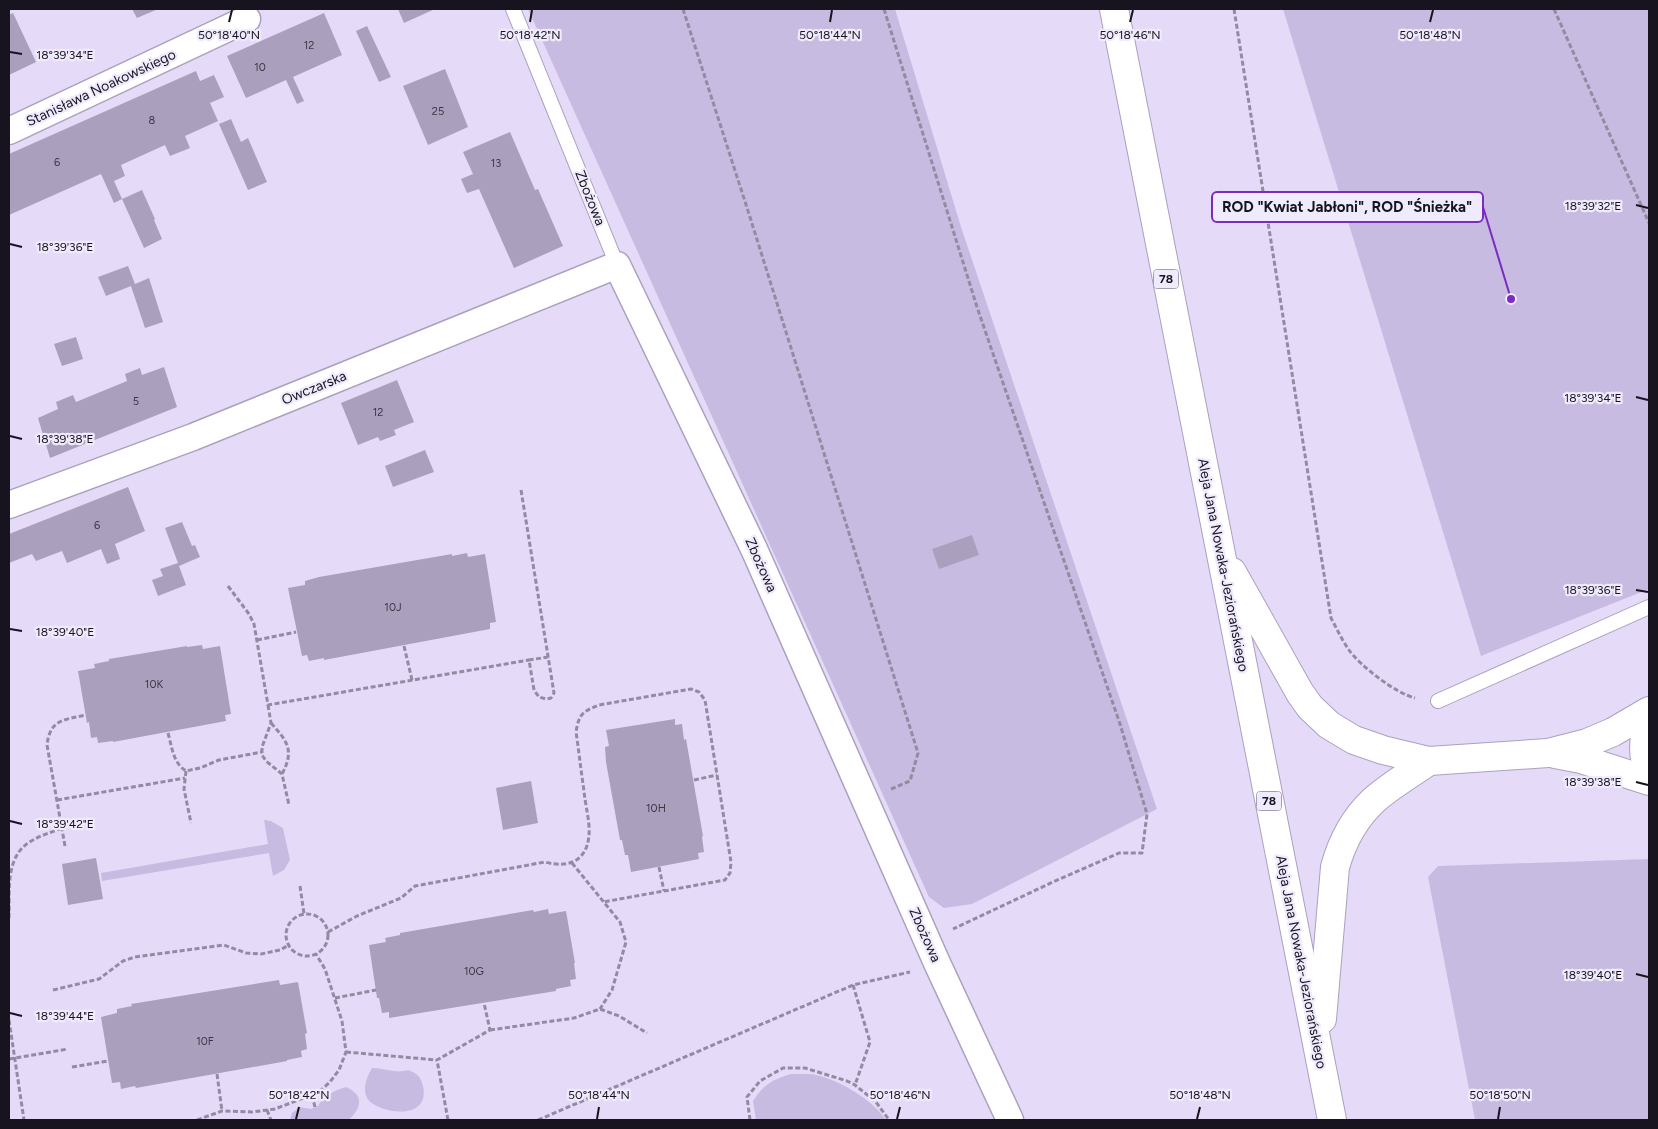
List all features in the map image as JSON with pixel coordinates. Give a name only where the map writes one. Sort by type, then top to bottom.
[{"type":"main road","name":"Aleja Jana Nowaka-Jeziorańskiego","points":[[1114,9],[1332,1120]]},
{"type":"main road","points":[[1219,549],[1295,685],[1310,707],[1329,725],[1354,740],[1383,750],[1429,761],[1548,753],[1588,742],[1613,732],[1649,711]]},
{"type":"main road","points":[[1649,720],[1644,748],[1649,770]]},
{"type":"main road","points":[[1548,753],[1581,759],[1649,781]]},
{"type":"main road","points":[[1319,1052],[1334,867],[1341,847],[1350,830],[1374,799],[1429,761]]},
{"type":"street","name":"Stanisława Noakowskiego","points":[[9,131],[247,19]]},
{"type":"street","name":"Owczarska","points":[[9,505],[194,437],[617,265]]},
{"type":"street","name":"Zbożowa","points":[[617,265],[754,549],[928,943],[1010,1120]]},
{"type":"lane","name":"Zbożowa","points":[[513,9],[617,265]]},
{"type":"lane","points":[[1438,701],[1649,607]]},
{"type":"path","points":[[683,9],[918,753],[910,781],[866,802]]},
{"type":"path","points":[[884,9],[977,307],[1054,527],[1120,724],[1147,814],[1142,853],[1118,853],[964,923],[928,943]]},
{"type":"path","points":[[1234,9],[1331,618],[1350,651],[1379,679],[1413,698],[1438,701]]},
{"type":"path","points":[[1554,9],[1649,223]]},
{"type":"path","points":[[521,490],[554,693],[552,698],[539,698],[534,690],[529,660]]},
{"type":"path","points":[[228,586],[250,614],[254,624],[271,723],[284,738],[289,748],[288,764],[282,774]]},
{"type":"path","points":[[257,640],[296,632]]},
{"type":"path","points":[[404,646],[412,680]]},
{"type":"path","points":[[268,705],[548,657]]},
{"type":"path","points":[[328,932],[357,916],[402,898],[415,886],[545,862],[558,866],[572,863],[583,854],[587,843],[589,827],[576,732],[579,718],[586,710],[599,705],[691,689],[699,692],[705,700],[731,862],[730,873],[725,880],[603,902]]},
{"type":"path","points":[[65,846],[47,745],[48,734],[52,727],[61,721],[86,715]]},
{"type":"path","points":[[271,723],[264,740],[262,752],[266,761],[282,774],[289,805]]},
{"type":"path","points":[[168,733],[174,758],[181,768],[186,771],[200,768],[219,760],[262,752]]},
{"type":"path","points":[[186,771],[184,788],[191,823]]},
{"type":"path","points":[[694,780],[717,775]]},
{"type":"path","points":[[57,800],[185,778]]},
{"type":"path","points":[[9,918],[10,872],[15,858],[21,848],[32,840],[62,828]]},
{"type":"path","points":[[346,1052],[437,1060],[490,1030],[574,1018],[600,1009],[612,990],[626,942],[620,922],[572,863]]},
{"type":"path","points":[[659,867],[664,891]]},
{"type":"path","points":[[300,886],[304,914]]},
{"type":"path","points":[[304,914],[317,916],[323,920],[328,932],[325,947],[316,954],[306,956],[299,955],[293,951],[286,939],[288,926],[292,920],[304,914]]},
{"type":"path","points":[[53,990],[99,979],[123,961],[135,958],[224,945],[246,954],[261,954],[289,946]]},
{"type":"path","points":[[197,1120],[222,1110],[252,1112],[267,1110],[312,1096],[330,1082],[339,1070],[346,1052],[342,1021],[325,969],[316,954]]},
{"type":"path","points":[[538,1120],[853,985],[910,972]]},
{"type":"path","points":[[853,985],[870,1042],[855,1085]]},
{"type":"path","points":[[335,998],[376,990]]},
{"type":"path","points":[[484,1002],[490,1030]]},
{"type":"path","points":[[600,1009],[618,1016],[647,1034]]},
{"type":"path","points":[[9,1020],[24,1120]]},
{"type":"path","points":[[9,1059],[68,1049]]},
{"type":"path","points":[[437,1060],[448,1120]]},
{"type":"path","points":[[72,1067],[108,1061]]},
{"type":"path","points":[[750,1120],[747,1097],[760,1081],[782,1068],[805,1068],[847,1081],[876,1102],[889,1120]]},
{"type":"path","points":[[217,1074],[222,1110]]},
{"type":"path","points":[[312,1096],[315,1107]]},
{"type":"path","points":[[267,1110],[271,1120]]},
{"type":"shaded area","points":[[528,9],[895,9],[961,227],[1157,809],[972,904],[944,908],[929,897]]},
{"type":"shaded area","points":[[1283,9],[1649,9],[1649,589],[1481,656]]},
{"type":"shaded area","points":[[264,820],[271,821],[283,828],[290,860],[284,870],[273,876],[269,853],[102,881],[101,873],[268,844]]},
{"type":"shaded area","points":[[1649,859],[1649,1120],[1475,1120],[1428,877],[1438,866]]},
{"type":"shaded area","points":[[372,1068],[408,1070],[416,1074],[423,1086],[423,1098],[419,1106],[401,1112],[381,1108],[372,1103],[367,1098],[365,1086]]},
{"type":"shaded area","points":[[791,1074],[821,1076],[842,1085],[871,1104],[886,1120],[756,1120],[753,1101],[757,1095],[769,1083]]},
{"type":"shaded area","points":[[346,1087],[356,1094],[359,1102],[357,1110],[349,1120],[290,1120],[292,1113],[300,1107],[311,1109],[318,1106],[330,1094]]},
{"type":"building","points":[[132,9],[158,9],[137,18]]},
{"type":"building","points":[[398,9],[435,9],[404,23]]},
{"type":"building","points":[[13,13],[36,62],[9,75],[9,15]]},
{"type":"building","points":[[324,13],[342,55],[293,77],[304,101],[297,104],[286,80],[246,98],[227,56]]},
{"type":"building","points":[[367,26],[391,77],[379,82],[356,31]]},
{"type":"building","points":[[445,69],[468,127],[428,145],[403,86]]},
{"type":"building","points":[[196,71],[200,81],[214,75],[224,97],[210,103],[218,121],[185,136],[190,148],[170,156],[165,145],[121,165],[125,176],[114,181],[122,199],[114,203],[101,174],[9,215],[9,154]]},
{"type":"building","points":[[231,119],[241,142],[248,138],[267,182],[248,190],[219,124]]},
{"type":"building","points":[[510,132],[535,190],[538,189],[563,246],[514,268],[479,189],[467,193],[461,179],[473,174],[463,152]]},
{"type":"building","points":[[142,190],[162,239],[144,248],[122,199]]},
{"type":"building","points":[[128,266],[135,284],[149,278],[163,322],[145,328],[131,286],[106,296],[98,277]]},
{"type":"building","points":[[76,337],[83,359],[62,366],[54,344]]},
{"type":"building","points":[[164,367],[177,407],[50,458],[38,418],[58,409],[56,402],[73,395],[76,402],[127,381],[125,374],[140,368],[142,375]]},
{"type":"building","points":[[397,380],[414,422],[394,430],[396,435],[380,441],[378,437],[358,445],[341,403]]},
{"type":"building","points":[[425,450],[434,472],[393,487],[385,466]]},
{"type":"building","points":[[128,487],[145,531],[115,544],[120,559],[107,564],[101,549],[67,563],[62,551],[36,561],[32,554],[9,563],[9,534]]},
{"type":"building","points":[[182,522],[192,546],[195,545],[200,557],[179,566],[186,585],[158,596],[152,580],[163,576],[160,569],[178,563],[165,528]]},
{"type":"building","points":[[972,535],[979,555],[939,569],[932,549]]},
{"type":"building","points":[[467,553],[468,557],[485,554],[496,622],[490,623],[490,629],[324,660],[324,658],[309,661],[307,655],[302,656],[288,588],[305,585],[305,581],[319,577]]},
{"type":"building","points":[[202,645],[203,649],[220,646],[231,714],[225,715],[226,721],[113,742],[98,743],[97,737],[91,738],[78,671],[95,668],[94,664],[109,661],[109,659]]},
{"type":"building","points":[[675,719],[675,725],[682,724],[684,740],[686,739],[703,836],[704,852],[698,853],[699,859],[631,872],[628,855],[625,855],[622,840],[620,840],[606,762],[605,747],[609,746],[606,730]]},
{"type":"building","points":[[531,781],[538,823],[503,830],[496,788]]},
{"type":"building","points":[[96,858],[103,899],[68,905],[62,864]]},
{"type":"building","points":[[548,909],[549,914],[566,911],[575,963],[576,979],[570,980],[571,986],[556,989],[556,991],[389,1018],[389,1012],[382,1013],[379,998],[377,998],[369,945],[386,942],[385,938],[400,935],[400,933]]},
{"type":"building","points":[[279,980],[280,985],[298,982],[307,1033],[305,1034],[307,1049],[301,1051],[302,1057],[136,1088],[135,1086],[121,1089],[120,1082],[112,1083],[101,1017],[117,1013],[117,1009],[132,1006],[131,1004]]},
{"type":"place","name":"ROD \"Kwiat Jabłoni\", ROD \"Śnieżka\"","points":[[1511,299]]}]
